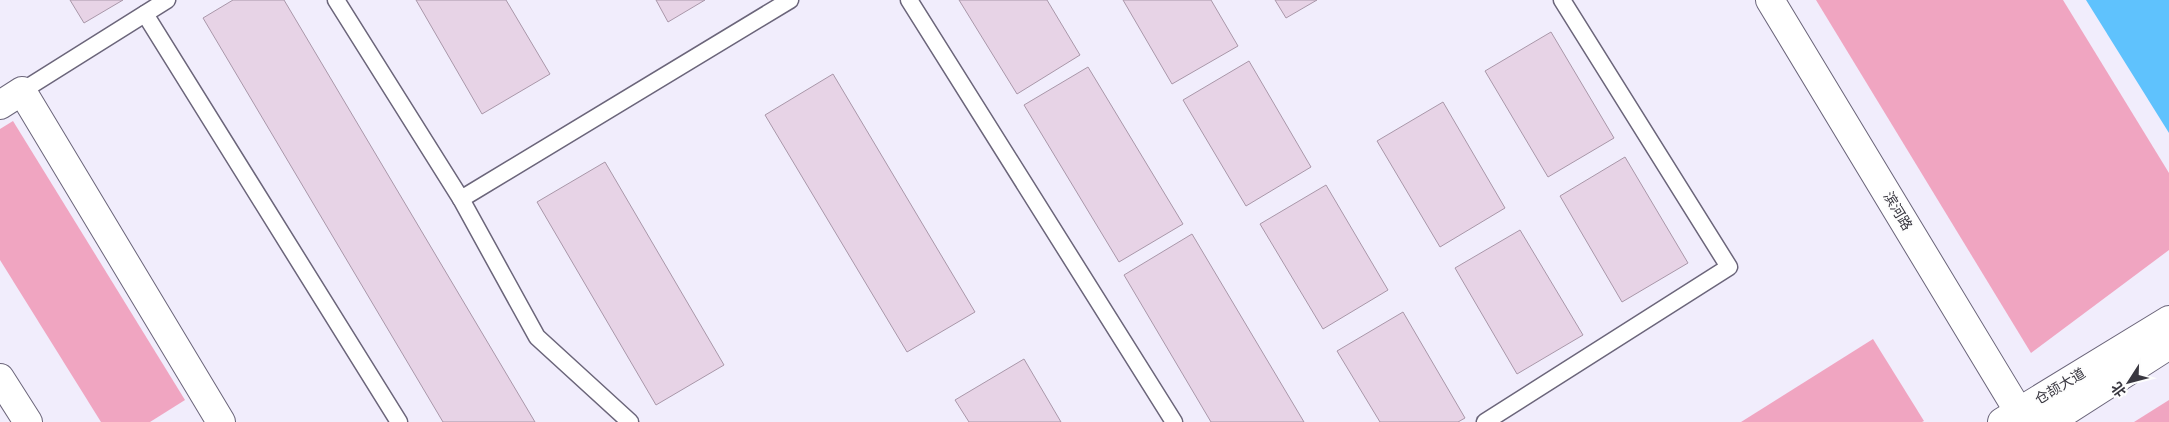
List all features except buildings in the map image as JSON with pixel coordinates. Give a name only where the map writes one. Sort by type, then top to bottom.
[{"type":"main road","name":"滨河路","points":[[1770,0],[2015,418]]},
{"type":"main road","points":[[11,98],[221,422]]},
{"type":"main road","name":"仓颉大道","points":[[2015,418],[2169,320]]},
{"type":"main road","name":"仓颉大道","points":[[2049,422],[2169,345]]},
{"type":"main road","points":[[0,378],[28,422]]},
{"type":"lane","points":[[11,98],[168,0]]},
{"type":"lane","points":[[336,0],[461,199],[537,336],[630,422]]},
{"type":"lane","points":[[461,199],[790,0]]},
{"type":"lane","points":[[909,0],[1174,422]]},
{"type":"lane","points":[[1486,422],[1729,267],[1562,0]]},
{"type":"lane","points":[[145,14],[399,422]]},
{"type":"shaded area","points":[[1816,0],[2063,0],[2169,173],[2169,250],[2031,353]]},
{"type":"shaded area","points":[[13,121],[185,400],[150,422],[101,422],[0,260],[0,129]]},
{"type":"shaded area","points":[[1873,339],[1924,421],[1741,422]]},
{"type":"shaded area","points":[[2169,400],[2169,422],[2134,422]]},
{"type":"water","points":[[2086,0],[2169,0],[2169,133]]}]
